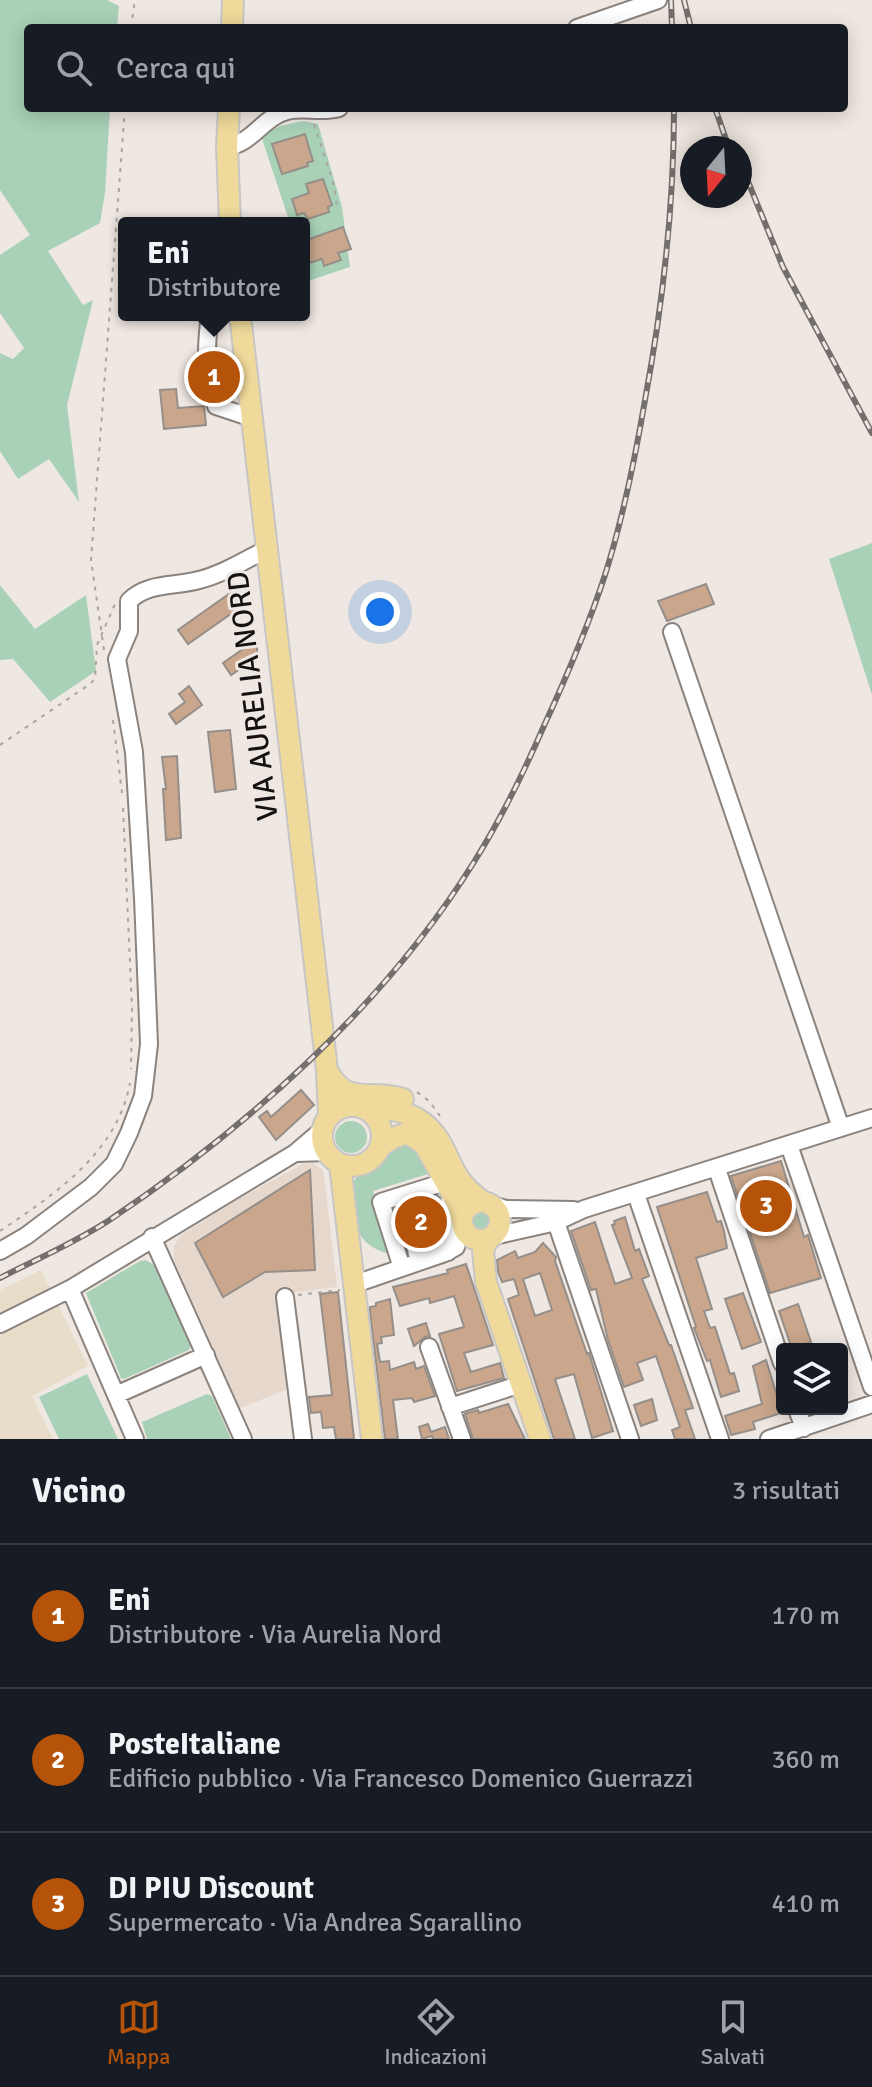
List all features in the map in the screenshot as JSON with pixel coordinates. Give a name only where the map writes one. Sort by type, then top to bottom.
[{"type":"main road","points":[[232,24],[233,0]]},
{"type":"main road","points":[[229,112],[230,217]]},
{"type":"main road","name":"VIA AURELIA NORD","points":[[241,321],[327,1070],[326,1123]]},
{"type":"main road","points":[[327,1070],[341,1090],[356,1094],[379,1094],[414,1105],[440,1129],[458,1178],[500,1219],[498,1231],[483,1250],[486,1282],[540,1439]]},
{"type":"main road","points":[[440,1129],[408,1113],[387,1108],[369,1111],[344,1108],[326,1123],[323,1145],[333,1158],[350,1167],[369,1162],[381,1146],[407,1133],[418,1138],[448,1187],[470,1237],[476,1240],[491,1238]]},
{"type":"main road","points":[[369,1111],[381,1127],[381,1146]]},
{"type":"main road","points":[[333,1158],[355,1286],[372,1439]]},
{"type":"main road","points":[[462,1221],[463,1214],[471,1205],[487,1204]]},
{"type":"street","points":[[589,24],[658,0]]},
{"type":"street","points":[[227,147],[238,145],[255,135],[277,115],[285,112]]},
{"type":"street","points":[[210,321],[209,390],[216,406],[252,418]]},
{"type":"street","points":[[0,1251],[26,1236],[91,1187],[114,1164],[143,1096],[149,1044],[143,898],[134,752],[117,659],[129,631],[129,601],[148,588],[199,580],[230,569],[267,549]]},
{"type":"street","points":[[672,632],[841,1128]]},
{"type":"street","points":[[491,1238],[556,1222],[584,1209],[872,1118]]},
{"type":"street","points":[[0,1324],[70,1289],[295,1153],[326,1123]]},
{"type":"street","points":[[789,1145],[872,1387]]},
{"type":"street","points":[[295,1153],[333,1158]]},
{"type":"street","points":[[717,1169],[776,1345]]},
{"type":"street","points":[[355,1286],[448,1252],[457,1243],[449,1210],[448,1187],[381,1202],[402,1268]]},
{"type":"street","points":[[636,1194],[720,1439]]},
{"type":"street","points":[[419,1262],[406,1208],[426,1201],[433,1204],[448,1252]]},
{"type":"street","points":[[487,1204],[506,1209],[584,1209]]},
{"type":"street","points":[[556,1222],[630,1439]]},
{"type":"street","points":[[152,1237],[243,1439]]},
{"type":"street","points":[[70,1289],[135,1439]]},
{"type":"street","points":[[285,1297],[303,1439]]},
{"type":"street","points":[[429,1347],[462,1439]]},
{"type":"street","points":[[116,1395],[206,1355]]},
{"type":"street","points":[[450,1407],[521,1384]]},
{"type":"street","points":[[769,1439],[872,1404]]},
{"type":"street","points":[[799,1415],[804,1428]]},
{"type":"path","points":[[132,24],[135,0]]},
{"type":"path","points":[[105,661],[91,560],[125,112]]},
{"type":"path","points":[[310,112],[334,185],[337,207]]},
{"type":"path","points":[[0,745],[95,679],[95,652],[114,606],[122,599],[129,601]]},
{"type":"path","points":[[113,716],[122,795]]},
{"type":"path","points":[[0,1231],[39,1205],[87,1166],[115,1127],[128,1091],[132,1008],[123,810]]},
{"type":"path","points":[[407,1088],[429,1101],[440,1129]]},
{"type":"path","points":[[285,1297],[355,1286]]},
{"type":"shaded area","points":[[312,1163],[322,1169],[324,1175],[337,1287],[281,1294],[293,1387],[240,1408],[174,1260],[174,1246],[181,1235],[235,1201],[303,1164]]},
{"type":"shaded area","points":[[41,1270],[88,1366],[32,1396],[53,1439],[0,1439],[0,1290]]},
{"type":"green space","points":[[0,0],[107,0],[119,6],[117,24],[24,24],[24,112],[110,112],[100,223],[48,251],[83,305],[93,300],[67,405],[79,502],[49,459],[18,479],[0,451],[0,353],[13,359],[24,348],[0,313],[0,255],[30,235],[0,190]]},
{"type":"green space","points":[[303,121],[318,124],[342,207],[350,267],[310,280],[310,217],[288,217],[261,136],[280,126]]},
{"type":"green space","points":[[872,543],[872,695],[829,559]]},
{"type":"green space","points":[[0,585],[35,629],[86,595],[96,671],[50,702],[13,659],[0,660]]},
{"type":"green space","points":[[351,1121],[362,1126],[367,1137],[362,1148],[351,1153],[340,1148],[335,1137],[340,1126]]},
{"type":"green space","points":[[411,1140],[431,1173],[373,1191],[392,1255],[369,1245],[362,1238],[355,1221],[349,1188],[359,1174],[372,1169],[387,1152]]},
{"type":"green space","points":[[481,1209],[490,1212],[493,1221],[490,1230],[481,1233],[472,1230],[469,1221],[472,1212]]},
{"type":"green space","points":[[146,1260],[154,1265],[191,1346],[189,1350],[124,1379],[86,1293]]},
{"type":"green space","points":[[87,1374],[118,1439],[59,1439],[39,1397]]},
{"type":"green space","points":[[207,1394],[212,1396],[231,1439],[147,1439],[142,1422]]},
{"type":"building","points":[[305,134],[313,161],[307,163],[308,166],[282,174],[272,144]]},
{"type":"building","points":[[323,179],[332,205],[328,207],[329,212],[310,218],[304,213],[297,215],[292,199],[309,193],[306,184]]},
{"type":"building","points":[[343,227],[351,249],[338,253],[341,260],[324,266],[322,259],[310,263],[310,239]]},
{"type":"building","points":[[176,389],[178,408],[204,406],[206,425],[164,429],[160,390]]},
{"type":"building","points":[[706,584],[714,604],[667,621],[658,601]]},
{"type":"building","points":[[236,589],[245,604],[188,644],[178,630]]},
{"type":"building","points":[[256,640],[258,657],[231,675],[223,663]]},
{"type":"building","points":[[189,686],[202,705],[176,724],[169,714],[185,702],[179,694]]},
{"type":"building","points":[[230,730],[236,789],[215,792],[208,732]]},
{"type":"building","points":[[177,756],[181,838],[166,840],[163,789],[166,789],[162,757]]},
{"type":"building","points":[[301,1090],[314,1105],[276,1140],[259,1117],[267,1111],[271,1117]]},
{"type":"building","points":[[781,1161],[804,1237],[808,1235],[821,1278],[770,1293],[731,1176]]},
{"type":"building","points":[[310,1170],[315,1270],[265,1272],[223,1297],[195,1243]]},
{"type":"building","points":[[707,1192],[717,1222],[721,1221],[727,1248],[696,1258],[712,1309],[704,1311],[710,1328],[715,1327],[730,1374],[734,1373],[739,1391],[721,1397],[710,1360],[707,1361],[694,1328],[657,1207]]},
{"type":"building","points":[[625,1217],[635,1251],[639,1249],[649,1276],[642,1279],[671,1345],[693,1408],[685,1410],[695,1439],[675,1439],[672,1430],[680,1427],[656,1356],[637,1363],[643,1380],[624,1387],[608,1340],[596,1289],[591,1290],[571,1231],[595,1222],[615,1284],[632,1278],[612,1225]]},
{"type":"building","points":[[543,1243],[556,1257],[613,1431],[592,1438],[574,1374],[555,1379],[575,1439],[554,1439],[508,1299],[519,1295],[514,1279],[502,1282],[498,1272],[497,1260],[515,1251],[518,1258],[535,1252]],"holes":[[[540,1273],[552,1310],[535,1316],[523,1279]]]},
{"type":"building","points":[[466,1264],[493,1345],[464,1353],[471,1372],[500,1363],[504,1378],[457,1391],[439,1334],[464,1327],[454,1296],[430,1303],[429,1298],[400,1306],[393,1287],[448,1273],[447,1270]]},
{"type":"building","points":[[338,1292],[354,1439],[336,1439],[334,1427],[323,1428],[321,1412],[311,1413],[309,1397],[332,1395],[320,1294]]},
{"type":"building","points":[[743,1293],[761,1342],[742,1349],[725,1299]]},
{"type":"building","points":[[390,1299],[394,1335],[381,1337],[382,1343],[377,1344],[380,1362],[389,1361],[390,1370],[414,1362],[416,1369],[424,1366],[435,1396],[414,1402],[412,1398],[393,1400],[398,1439],[385,1439],[370,1312],[370,1307],[376,1306],[376,1303]]},
{"type":"building","points":[[798,1304],[811,1342],[790,1343],[779,1311]]},
{"type":"building","points":[[426,1323],[430,1336],[414,1346],[408,1329]]},
{"type":"building","points":[[766,1360],[776,1392],[776,1415],[753,1422],[755,1429],[731,1435],[725,1416],[762,1404],[753,1366]]},
{"type":"building","points":[[652,1399],[657,1420],[641,1426],[634,1405]]},
{"type":"building","points":[[508,1404],[525,1439],[473,1439],[465,1414]]},
{"type":"building","points":[[428,1424],[431,1432],[445,1427],[449,1439],[433,1439],[432,1436],[422,1439],[419,1427]]},
{"type":"railway","points":[[671,0],[672,24]]},
{"type":"railway","points":[[684,0],[690,24]]},
{"type":"railway","points":[[0,1278],[108,1221],[160,1185],[261,1104],[356,1014],[438,915],[474,862],[528,762],[576,652],[605,575],[623,510],[662,291],[670,218],[674,112]]},
{"type":"railway","points":[[716,112],[725,136]]},
{"type":"railway","points":[[752,191],[783,267],[872,433]]},
{"type":"place","name":"Eni","points":[[214,377]]},
{"type":"place","name":"DI PIU Discount","points":[[766,1206]]},
{"type":"place","name":"PosteItaliane","points":[[421,1222]]}]
